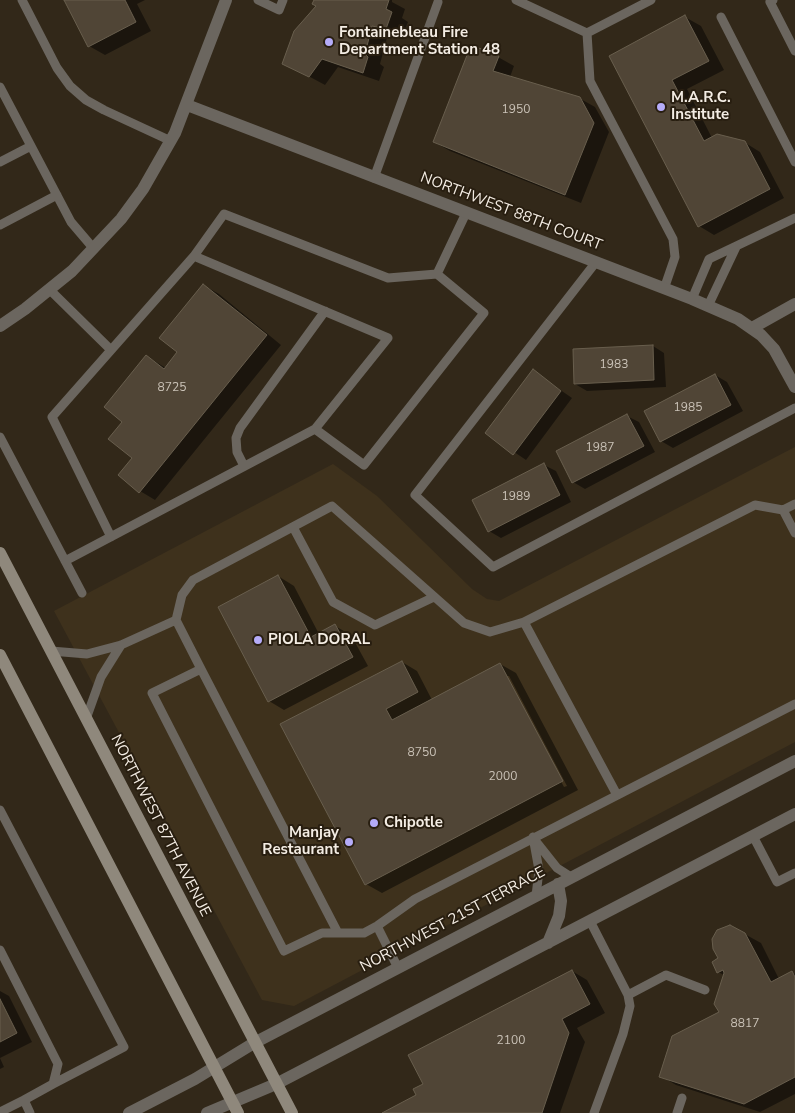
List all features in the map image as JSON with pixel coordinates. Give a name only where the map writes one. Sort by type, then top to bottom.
[{"type":"main road","name":"NORTHWEST 87TH AVENUE","points":[[0,553],[292,1113]]},
{"type":"main road","points":[[0,655],[235,1108]]},
{"type":"street","points":[[0,326],[50,290],[94,249],[121,219],[143,189],[171,141],[187,105],[226,0]]},
{"type":"street","name":"NORTHWEST 88TH COURT","points":[[187,105],[708,306],[752,328],[774,349],[795,388]]},
{"type":"street","points":[[752,328],[795,304]]},
{"type":"street","name":"NORTHWEST 21ST TERRACE","points":[[129,1113],[254,1043],[795,761]]},
{"type":"street","points":[[207,1113],[235,1108],[276,1084],[795,814]]},
{"type":"street","points":[[548,944],[559,916],[561,901],[558,884]]},
{"type":"lane","points":[[22,0],[57,68],[70,86],[86,100],[98,107],[171,141]]},
{"type":"lane","points":[[258,0],[279,10],[283,0]]},
{"type":"lane","points":[[516,0],[587,33]]},
{"type":"lane","points":[[587,33],[651,0]]},
{"type":"lane","points":[[773,0],[770,2],[795,50]]},
{"type":"lane","points":[[374,178],[438,2]]},
{"type":"lane","points":[[721,17],[795,162]]},
{"type":"lane","points":[[587,33],[590,81],[673,239],[676,257],[664,288]]},
{"type":"lane","points":[[0,86],[72,222],[94,249]]},
{"type":"lane","points":[[0,162],[31,146]]},
{"type":"lane","points":[[0,225],[57,195]]},
{"type":"lane","points":[[437,274],[466,213]]},
{"type":"lane","points":[[111,536],[52,417],[194,256],[224,214],[388,278],[437,274],[484,312],[364,465],[316,429]]},
{"type":"lane","points":[[692,299],[709,259],[795,218]]},
{"type":"lane","points":[[708,306],[736,247]]},
{"type":"lane","points":[[66,561],[316,429],[388,338],[194,256]]},
{"type":"lane","points":[[596,262],[415,495],[493,567],[795,408]]},
{"type":"lane","points":[[50,290],[112,350]]},
{"type":"lane","points":[[244,466],[237,452],[236,438],[240,428],[325,311]]},
{"type":"lane","points":[[0,437],[82,593]]},
{"type":"lane","points":[[338,933],[176,620],[182,595],[193,580],[332,506],[464,623],[490,632],[524,622],[755,505],[783,510],[795,504]]},
{"type":"lane","points":[[783,510],[795,534]]},
{"type":"lane","points":[[293,527],[333,602],[375,625],[434,597]]},
{"type":"lane","points":[[51,651],[87,654],[122,646],[176,620]]},
{"type":"lane","points":[[524,622],[617,795]]},
{"type":"lane","points":[[86,719],[100,677],[122,646]]},
{"type":"lane","points":[[201,669],[152,693],[284,951],[322,933],[364,932],[377,926],[415,899],[532,837],[795,704]]},
{"type":"lane","points":[[0,810],[124,1047],[0,1112]]},
{"type":"lane","points":[[753,836],[777,882],[795,873]]},
{"type":"lane","points":[[532,837],[557,868],[571,877]]},
{"type":"lane","points":[[532,837],[539,870],[536,896]]},
{"type":"lane","points":[[590,922],[628,994],[628,1019],[594,1113]]},
{"type":"lane","points":[[377,926],[398,968]]},
{"type":"lane","points":[[0,950],[58,1064],[53,1084]]},
{"type":"lane","points":[[628,994],[666,975],[705,990]]},
{"type":"lane","points":[[677,1113],[682,1098]]},
{"type":"lane","points":[[24,1100],[30,1113]]},
{"type":"shaded area","points":[[795,447],[795,742],[294,1006],[262,1000],[54,611],[333,464],[377,496],[472,589],[487,599],[499,601]]},
{"type":"building","points":[[64,0],[125,0],[136,22],[88,47]]},
{"type":"building","name":"Fontainebleau Fire Department Station 48","points":[[314,0],[389,0],[386,9],[392,12],[386,29],[372,26],[365,54],[368,57],[363,73],[322,59],[309,77],[282,64],[294,31],[316,6],[312,4]]},
{"type":"building","name":"M.A.R.C. Institute","points":[[685,15],[709,61],[672,80],[704,141],[717,134],[745,141],[770,189],[698,227],[609,56]]},
{"type":"building","points":[[471,45],[499,56],[493,71],[580,97],[594,123],[565,195],[433,142]]},
{"type":"building","points":[[203,284],[267,335],[139,493],[118,475],[132,458],[108,439],[122,422],[104,407],[146,355],[164,369],[177,352],[159,338]]},
{"type":"building","points":[[653,345],[654,380],[574,384],[573,349]]},
{"type":"building","points":[[533,369],[561,391],[513,455],[485,433]]},
{"type":"building","points":[[715,374],[731,405],[660,442],[644,411]]},
{"type":"building","points":[[627,414],[644,446],[572,483],[556,451]]},
{"type":"building","points":[[544,463],[560,495],[488,532],[472,500]]},
{"type":"building","points":[[278,575],[311,637],[335,624],[353,657],[268,702],[218,607]]},
{"type":"building","points":[[402,661],[418,692],[386,709],[392,720],[500,663],[563,781],[365,885],[280,724]]},
{"type":"building","points":[[730,925],[745,933],[771,982],[792,971],[795,977],[795,1077],[744,1104],[659,1077],[672,1036],[719,1012],[714,1004],[724,973],[723,970],[717,973],[712,962],[718,958],[713,949],[712,939],[717,930]]},
{"type":"building","points":[[572,970],[590,1004],[562,1019],[569,1033],[542,1113],[382,1113],[416,1095],[413,1089],[423,1084],[408,1055]]},
{"type":"building","points":[[0,999],[17,1033],[0,1042]]},
{"type":"place","name":"Fontainebleau Fire Department Station 48","points":[[329,42]]},
{"type":"place","name":"M.A.R.C. Institute","points":[[661,107]]},
{"type":"place","name":"PIOLA DORAL","points":[[258,640]]},
{"type":"place","name":"Chipotle","points":[[374,823]]},
{"type":"place","name":"Manjay Restaurant","points":[[349,842]]}]
